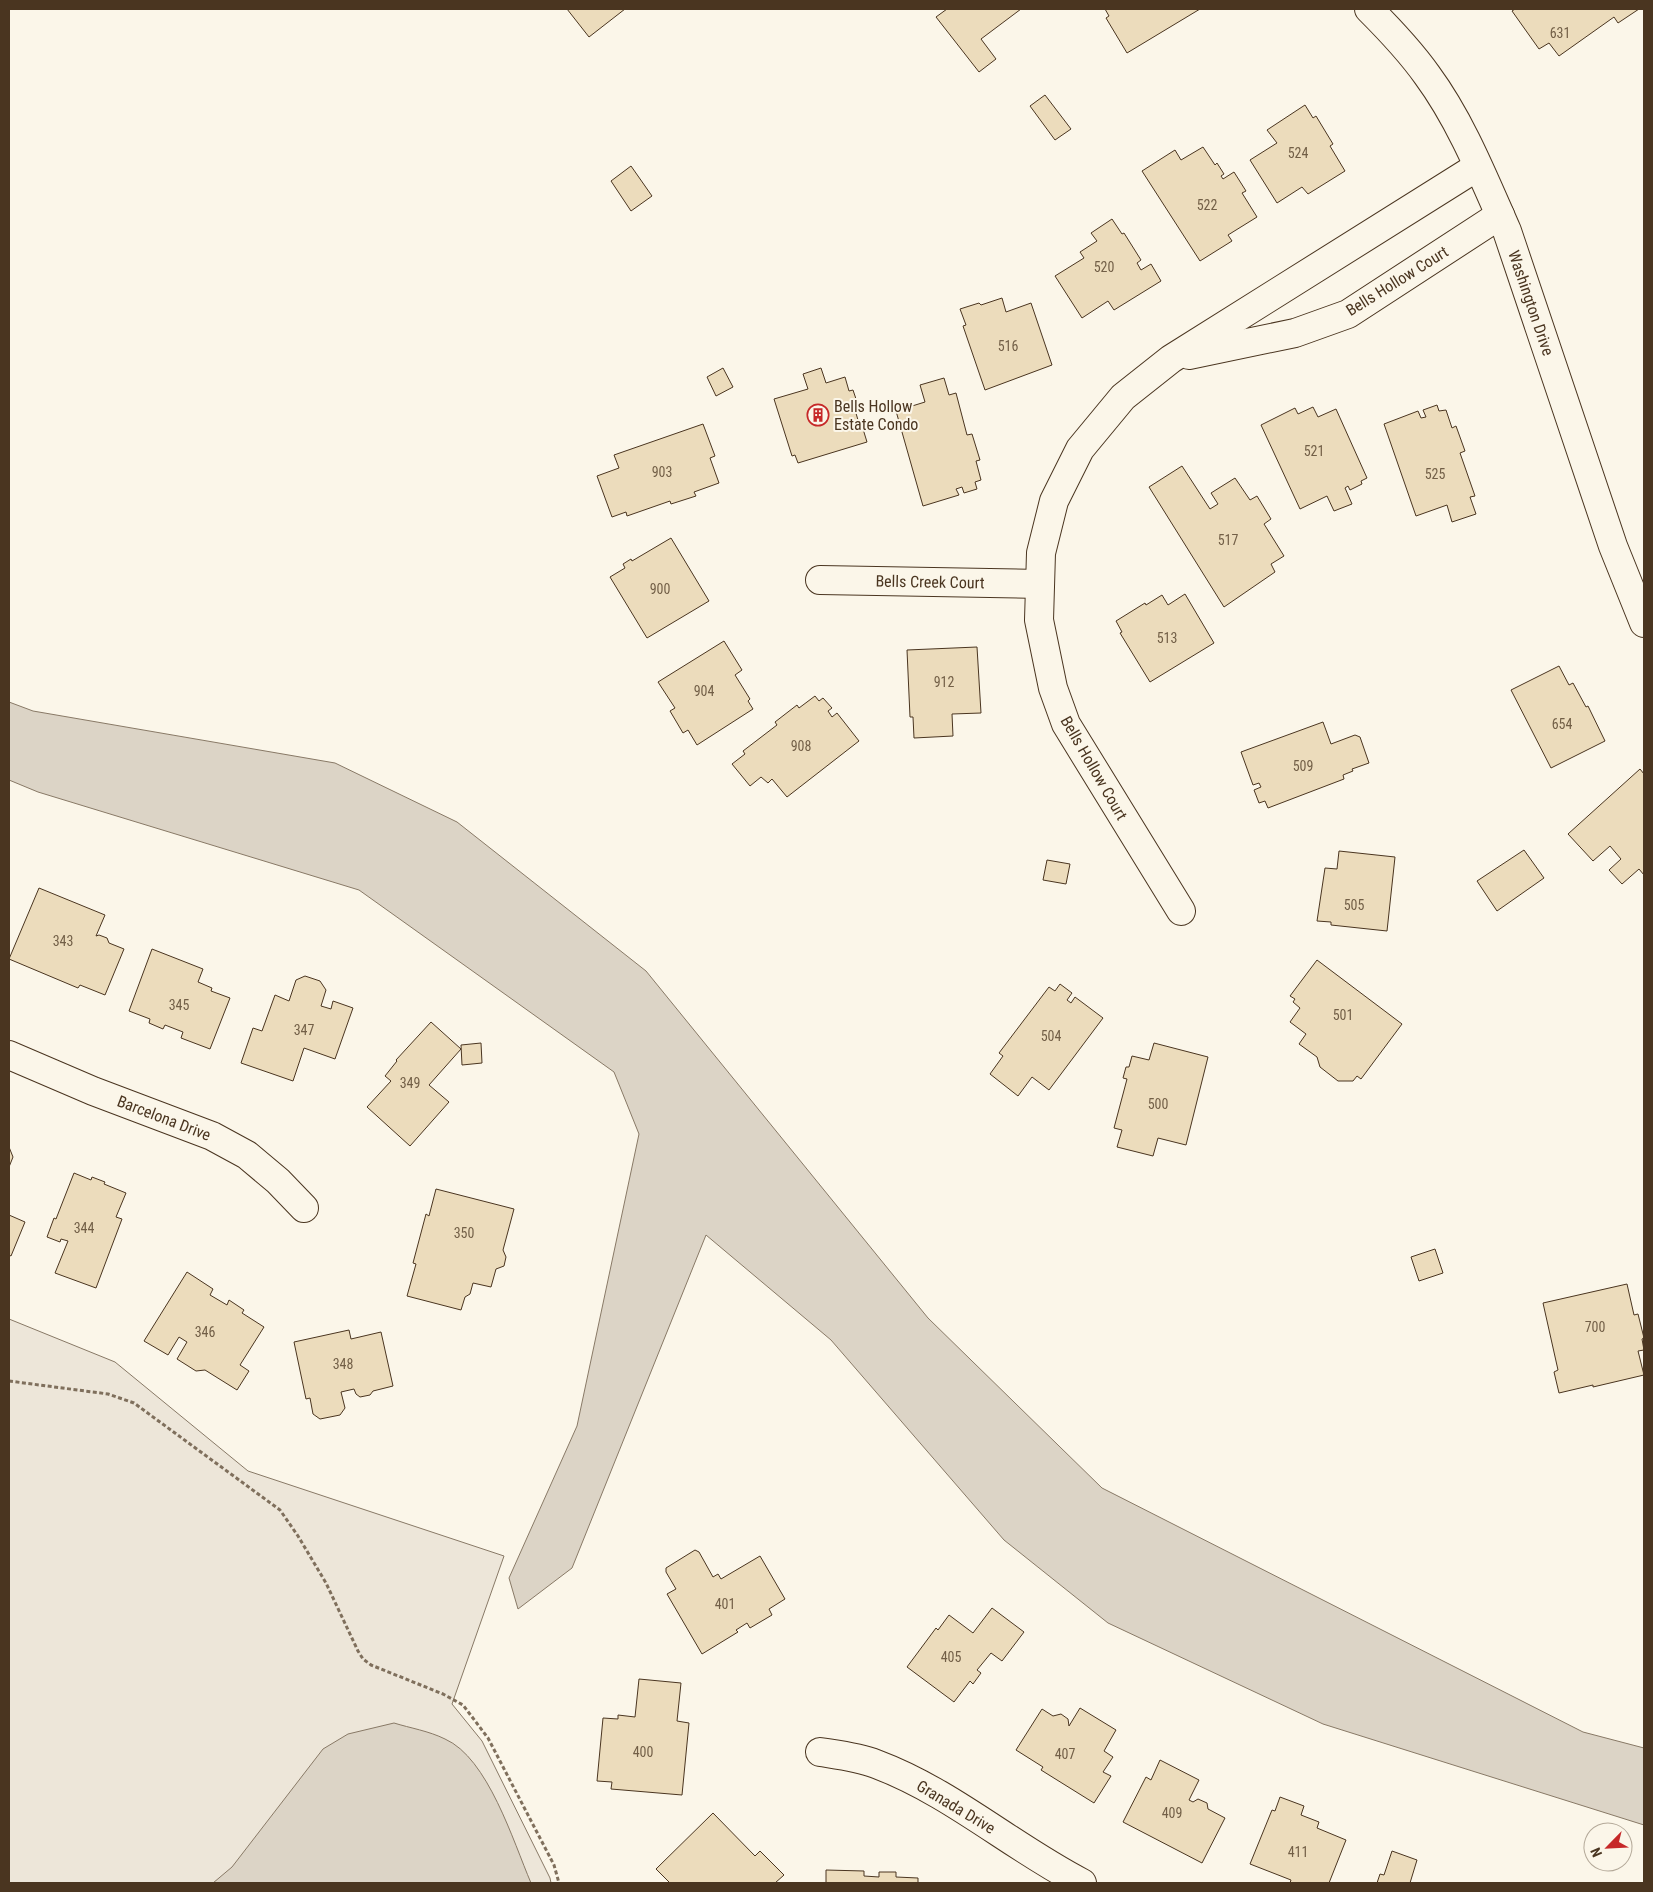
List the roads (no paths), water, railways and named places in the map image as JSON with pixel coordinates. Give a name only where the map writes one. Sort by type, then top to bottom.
[{"type":"street","name":"Washington Drive","points":[[1369,9],[1427,75],[1458,125],[1500,215],[1613,546],[1644,623]]},
{"type":"street","name":"Bells Hollow Court","points":[[1181,911],[1066,724],[1053,688],[1039,620],[1041,553],[1054,501],[1080,449],[1123,397],[1171,359],[1477,167]]},
{"type":"street","name":"Bells Hollow Court","points":[[1171,359],[1294,333],[1348,314],[1500,215]]},
{"type":"street","name":"Bells Creek Court","points":[[820,580],[1040,584]]},
{"type":"street","name":"Barcelona Drive","points":[[9,1055],[93,1091],[212,1136],[247,1155],[278,1181],[304,1208]]},
{"type":"street","name":"Granada Drive","points":[[820,1752],[862,1760],[899,1774],[933,1792],[1082,1883]]},
{"type":"place","name":"Bells Hollow Estate Condo","points":[[818,415]]}]
